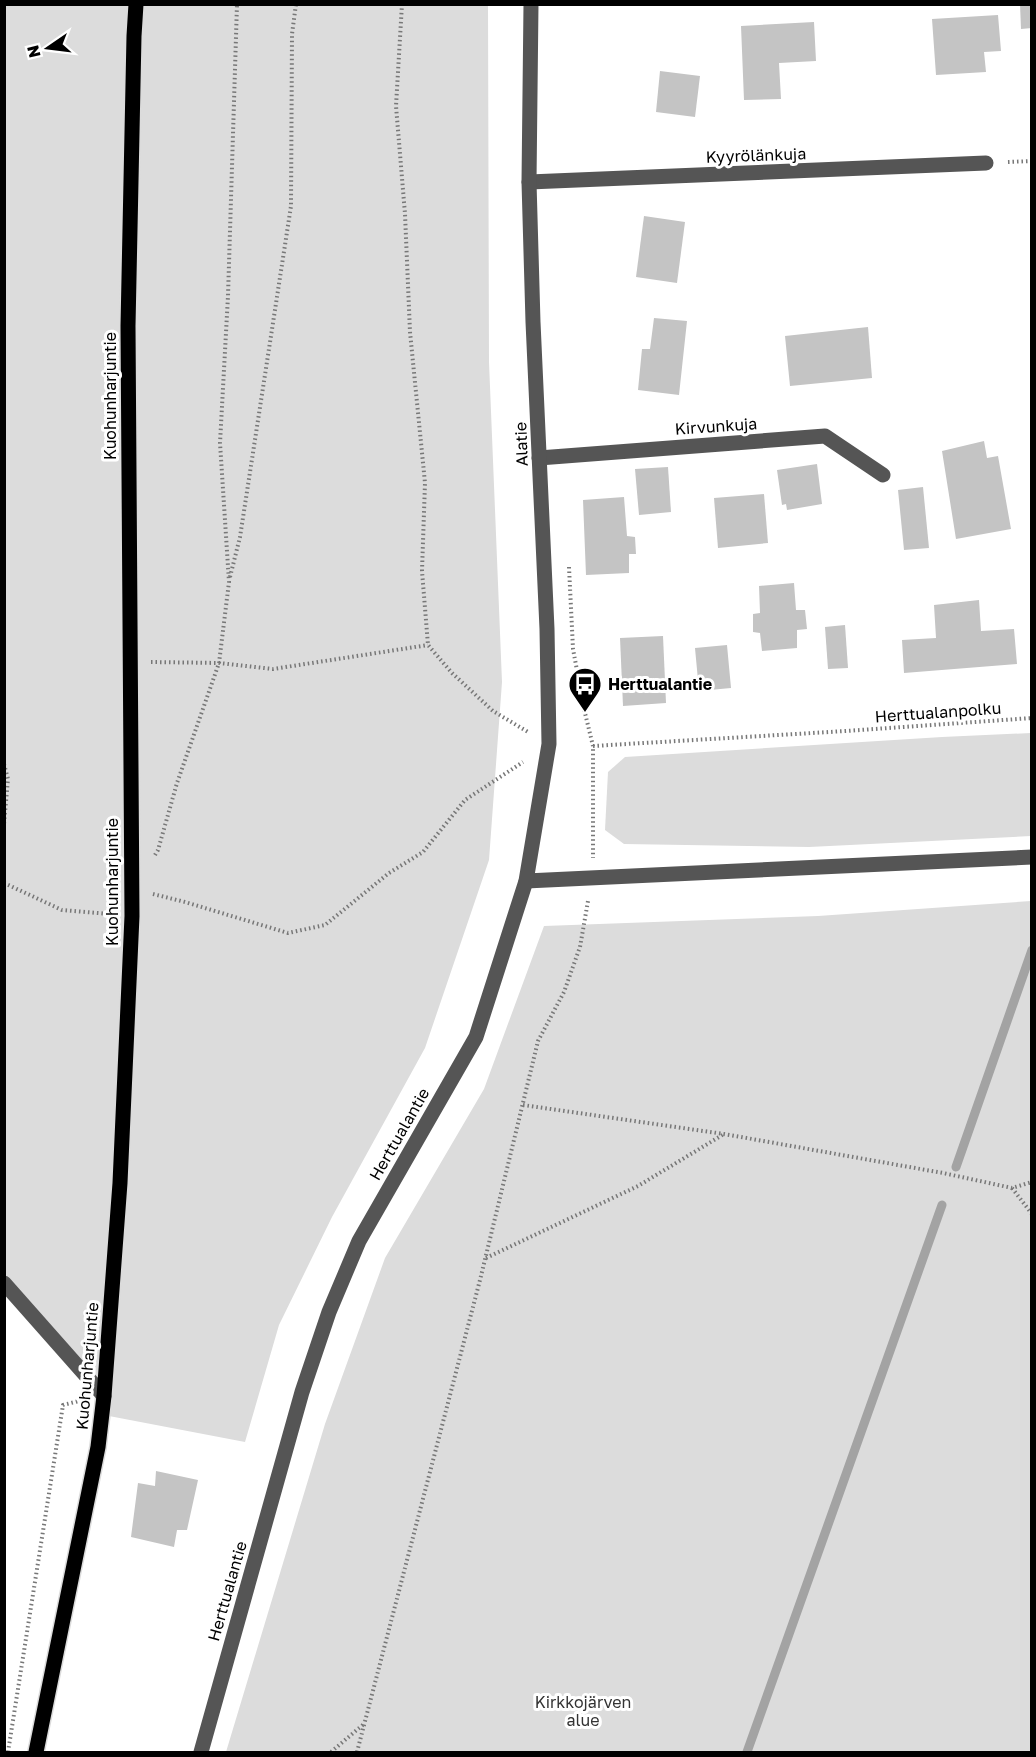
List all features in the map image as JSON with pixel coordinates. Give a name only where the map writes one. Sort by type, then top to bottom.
[{"type":"main road","name":"Kuohunharjuntie","points":[[36,1752],[98,1446],[104,1396],[120,1183],[132,916],[128,326],[136,4]]},
{"type":"street","name":"Alatie","points":[[526,881],[549,744],[548,629],[529,182],[531,4]]},
{"type":"street","name":"Kyyrölänkuja","points":[[529,182],[986,163]]},
{"type":"street","name":"Kirvunkuja","points":[[539,458],[825,436],[883,475]]},
{"type":"street","points":[[526,881],[1032,857]]},
{"type":"street","name":"Herttualantie","points":[[201,1752],[302,1392],[329,1312],[359,1241],[476,1036],[526,881]]},
{"type":"street","points":[[4,1283],[104,1396]]},
{"type":"path","points":[[229,582],[220,443],[228,296],[237,4]]},
{"type":"path","points":[[296,4],[292,34],[291,207],[240,537],[229,582],[219,663],[177,783],[158,850],[131,889],[185,902],[288,933],[325,925],[389,873],[423,852],[465,800],[549,744],[493,711],[452,673],[428,645],[422,571],[425,483],[410,332],[405,214],[396,106],[402,4]]},
{"type":"path","points":[[130,662],[219,663],[273,669],[428,645]]},
{"type":"path","name":"Herttualanpolku","points":[[593,746],[1032,718]]},
{"type":"path","points":[[4,764],[8,778],[4,824]]},
{"type":"path","points":[[4,883],[62,910],[132,916]]},
{"type":"path","points":[[523,1104],[724,1134],[943,1173],[1012,1188],[1032,1182]]},
{"type":"path","points":[[485,1258],[638,1186],[724,1134]]},
{"type":"path","points":[[1012,1188],[1032,1214]]},
{"type":"path","points":[[8,1752],[63,1405],[104,1396]]},
{"type":"path","points":[[331,1752],[365,1723]]},
{"type":"green space","points":[[4,5],[488,5],[489,362],[502,682],[489,860],[425,1048],[332,1217],[279,1325],[245,1442],[109,1416],[104,1396],[5,1283]]},
{"type":"green space","points":[[1031,733],[1031,836],[809,847],[624,844],[605,830],[608,772],[625,757]]},
{"type":"green space","name":"Kirkkojärven alue","points":[[1031,901],[1031,1752],[226,1752],[325,1424],[385,1258],[484,1089],[544,926],[818,916]]},
{"type":"building","points":[[1020,4],[1032,4],[1032,28],[1021,29]]},
{"type":"building","points":[[998,15],[1001,51],[984,52],[986,72],[936,75],[932,19]]},
{"type":"building","points":[[814,22],[816,61],[779,63],[781,99],[744,100],[741,26]]},
{"type":"building","points":[[660,71],[700,76],[695,117],[656,112]]},
{"type":"building","points":[[644,216],[685,222],[677,283],[636,277]]},
{"type":"building","points":[[654,318],[687,321],[679,395],[638,390],[642,349],[650,349]]},
{"type":"building","points":[[868,327],[872,378],[790,386],[785,336]]},
{"type":"building","points":[[984,441],[987,458],[998,456],[1011,529],[956,539],[942,451]]},
{"type":"building","points":[[817,464],[822,504],[787,510],[786,504],[782,505],[777,470]]},
{"type":"building","points":[[668,467],[671,512],[639,515],[635,469]]},
{"type":"building","points":[[923,487],[929,548],[904,550],[898,490]]},
{"type":"building","points":[[764,494],[768,543],[718,548],[714,498]]},
{"type":"building","points":[[624,497],[627,536],[635,537],[636,554],[629,554],[629,573],[586,575],[583,500]]},
{"type":"building","points":[[794,583],[796,610],[805,610],[807,629],[797,630],[797,648],[762,651],[760,633],[753,632],[753,614],[760,613],[759,586]]},
{"type":"building","points":[[979,600],[981,631],[1014,629],[1017,664],[904,673],[902,640],[936,638],[934,605]]},
{"type":"building","points":[[845,625],[848,668],[828,669],[825,627]]},
{"type":"building","points":[[663,636],[666,703],[623,706],[620,638]]},
{"type":"building","points":[[727,645],[731,688],[699,691],[695,648]]},
{"type":"building","points":[[156,1471],[198,1480],[187,1530],[177,1530],[174,1547],[131,1537],[138,1483],[155,1486]]},
{"type":"waterway","points":[[956,1167],[1032,950]]},
{"type":"waterway","points":[[747,1752],[942,1205]]},
{"type":"place","name":"Herttualantie","points":[[585,713]]}]
